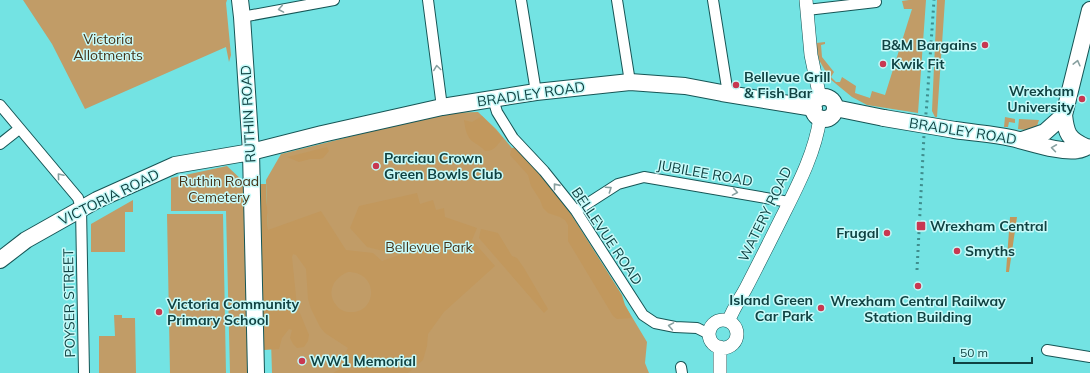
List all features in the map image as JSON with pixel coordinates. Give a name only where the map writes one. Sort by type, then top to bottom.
[{"type":"main road","name":"RUTHIN ROAD","points":[[240,0],[251,152],[256,373]]},
{"type":"main road","points":[[1088,147],[1076,142],[1069,136],[1065,128],[1064,114],[1090,10]]},
{"type":"main road","name":"BRADLEY ROAD","points":[[251,152],[322,134],[442,107],[536,92],[630,82],[685,86],[818,108],[827,118],[830,117],[835,108],[884,118],[1022,140],[1033,145],[1065,150],[1079,150],[1088,147]]},
{"type":"main road","points":[[1022,140],[1045,132],[1064,114]]},
{"type":"main road","name":"VICTORIA ROAD","points":[[0,260],[26,240],[82,208],[175,165],[251,152]]},
{"type":"street","points":[[242,17],[334,0]]},
{"type":"street","points":[[428,0],[442,107]]},
{"type":"street","points":[[521,0],[536,92]]},
{"type":"street","points":[[617,0],[630,82]]},
{"type":"street","points":[[713,0],[728,94]]},
{"type":"street","points":[[806,5],[870,2]]},
{"type":"street","name":"WATERY ROAD","points":[[728,320],[789,202],[813,150],[818,132],[818,108],[806,5]]},
{"type":"street","name":"BELLEVUE ROAD","points":[[493,99],[497,112],[513,138],[544,171],[576,211],[643,315],[655,323],[675,327],[697,328],[709,334]]},
{"type":"street","points":[[0,104],[19,129],[78,198],[82,208]]},
{"type":"street","points":[[0,144],[19,129]]},
{"type":"street","name":"JUBILEE ROAD","points":[[576,211],[618,184],[644,177],[789,202]]},
{"type":"street","name":"POYSER STREET","points":[[82,208],[84,373]]},
{"type":"street","points":[[724,319],[728,320],[735,326],[737,337],[732,345],[720,348],[712,343],[709,334],[712,325],[715,322],[724,319]]},
{"type":"street","points":[[720,348],[720,373]]},
{"type":"street","points":[[1047,350],[1090,358]]},
{"type":"green space","name":"Victoria Allotments","points":[[23,0],[227,0],[226,3],[231,55],[229,62],[226,47],[85,109],[52,44]]},
{"type":"green space","points":[[926,0],[918,113],[867,105],[852,97],[830,79],[819,60],[816,43],[825,42],[825,44],[821,45],[822,57],[834,72],[831,77],[836,82],[840,82],[842,77],[856,86],[855,93],[870,98],[872,91],[885,95],[912,9],[904,9],[902,1]]},
{"type":"green space","points":[[937,0],[945,0],[937,117],[935,117],[932,111]]},
{"type":"green space","name":"Bellevue Park","points":[[478,112],[496,129],[568,215],[647,342],[645,363],[649,373],[272,373],[266,180],[281,154],[444,113]]},
{"type":"green space","points":[[482,116],[503,138],[496,147],[488,151],[485,151],[470,139],[465,126],[464,120],[472,122]]},
{"type":"green space","points":[[1005,117],[1015,119],[1015,123],[1009,122],[1008,127],[1004,127]]},
{"type":"green space","points":[[1019,119],[1039,120],[1037,126],[1026,130],[1018,129]]},
{"type":"green space","points":[[327,147],[329,151],[323,158],[320,159],[310,159],[299,162],[287,157]]},
{"type":"green space","points":[[516,147],[541,174],[571,214],[622,295],[625,305],[632,318],[617,319],[613,316],[568,241],[568,225],[565,220],[548,213],[543,208],[531,186],[528,175],[510,155],[512,148]]},
{"type":"green space","name":"Ruthin Road Cemetery","points":[[227,166],[245,183],[250,373],[230,373],[226,211],[171,211],[171,178]]},
{"type":"green space","points":[[259,184],[266,184],[268,230],[321,211],[346,250],[373,253],[382,261],[399,255],[367,247],[350,228],[359,206],[417,193],[420,204],[433,200],[436,210],[444,208],[445,217],[477,228],[472,240],[495,266],[444,312],[428,334],[427,346],[423,360],[408,373],[333,373],[335,371],[346,369],[355,370],[343,357],[348,348],[325,333],[320,327],[308,299],[306,269],[296,255],[293,254],[292,257],[297,306],[309,335],[308,341],[304,347],[297,348],[290,338],[292,330],[289,329],[282,338],[279,349],[264,350]],"holes":[[[348,272],[358,274],[366,279],[370,285],[370,300],[366,307],[359,311],[346,312],[338,307],[333,301],[333,286],[343,274]]]},
{"type":"green space","points":[[133,200],[133,212],[125,212],[125,252],[91,252],[91,224]]},
{"type":"green space","points":[[167,214],[223,214],[226,373],[170,373]]},
{"type":"green space","points":[[1010,217],[1017,217],[1009,272],[1006,272]]},
{"type":"green space","points":[[481,229],[498,233],[512,256],[517,258],[548,309],[544,313],[479,238]]},
{"type":"green space","points":[[114,315],[122,315],[122,318],[135,318],[136,373],[99,373],[99,336],[115,336]]},
{"type":"railway","points":[[917,270],[924,135],[934,0]]},
{"type":"place","name":"B&M Bargains","points":[[985,45]]},
{"type":"place","name":"Kwik Fit","points":[[883,64]]},
{"type":"place","name":"Bellevue Grill & Fish Bar","points":[[736,85]]},
{"type":"place","name":"Wrexham University","points":[[1082,99]]},
{"type":"place","name":"Parciau Crown Green Bowls Club","points":[[376,166]]},
{"type":"place","name":"Wrexham Central","points":[[921,226]]},
{"type":"place","name":"Frugal","points":[[887,233]]},
{"type":"place","name":"Smyths","points":[[957,251]]},
{"type":"place","name":"Wrexham Central Railway Station Building","points":[[918,286]]},
{"type":"place","name":"Island Green Car Park","points":[[821,308]]},
{"type":"place","name":"Victoria Community Primary School","points":[[159,312]]},
{"type":"place","name":"WW1 Memorial","points":[[302,361]]}]
